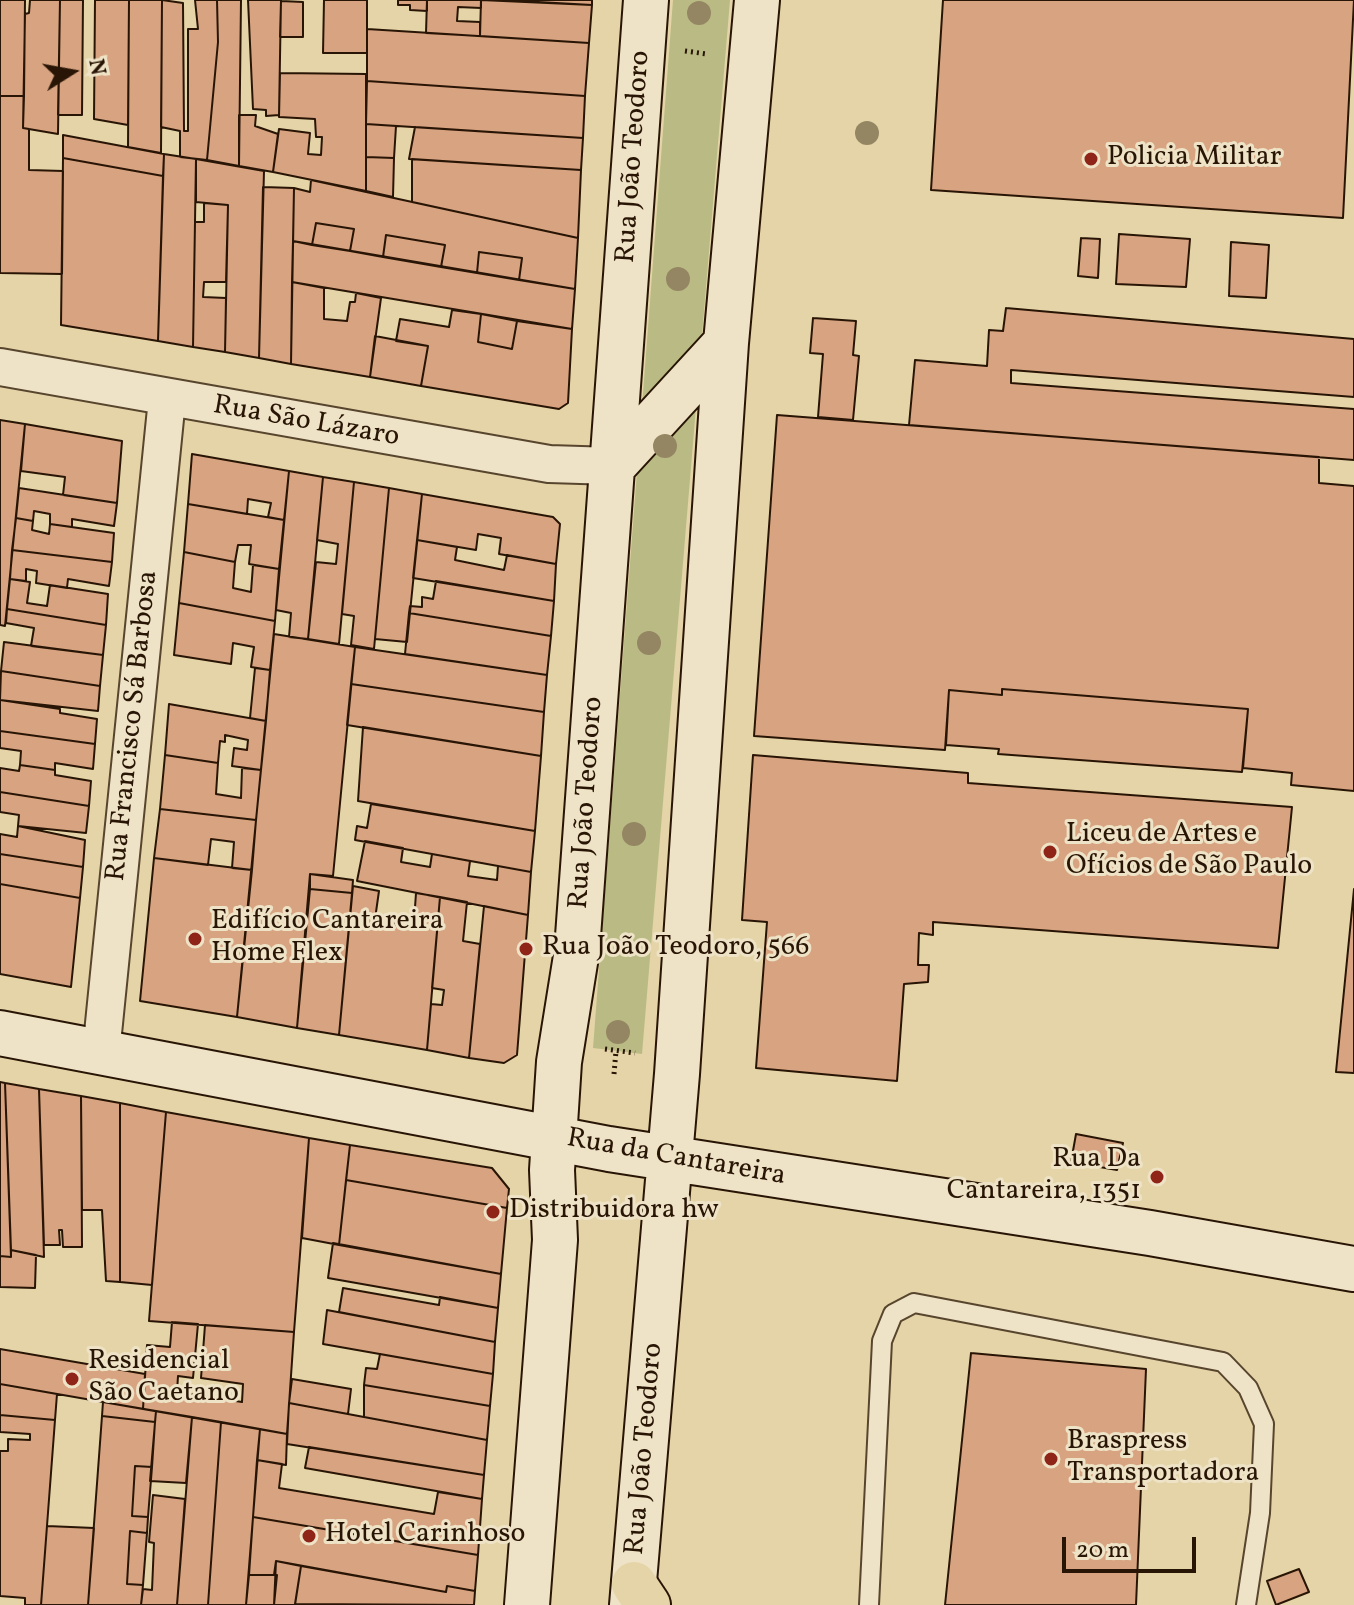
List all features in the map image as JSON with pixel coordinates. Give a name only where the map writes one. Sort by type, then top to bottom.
[{"type":"main road","name":"Rua João Teodoro","points":[[527,1605],[555,1240],[552,1170],[559,1062],[577,950],[646,0]]},
{"type":"main road","name":"Rua João Teodoro","points":[[638,1598],[726,343],[757,0]]},
{"type":"main road","points":[[613,466],[726,343]]},
{"type":"main road","name":"Rua da Cantareira","points":[[0,1033],[556,1138],[1150,1233],[1354,1269]]},
{"type":"street","name":"Rua São Lázaro","points":[[0,367],[167,399],[549,464],[613,466]]},
{"type":"street","name":"Rua Francisco Sá Barbosa","points":[[101,1053],[167,399]]},
{"type":"lane","points":[[869,1605],[882,1341],[893,1314],[914,1303],[1223,1362],[1248,1388],[1264,1424],[1260,1513],[1246,1605]]},
{"type":"path","points":[[682,51],[711,54]]},
{"type":"path","points":[[593,1048],[642,1054]]},
{"type":"path","points":[[614,1074],[616,1051]]},
{"type":"green space","points":[[673,0],[730,0],[642,1054],[593,1048]]},
{"type":"building","points":[[0,0],[25,0],[24,96],[0,96]]},
{"type":"building","points":[[30,0],[60,0],[58,134],[23,128],[25,14],[29,13]]},
{"type":"building","points":[[60,0],[83,0],[82,115],[58,115]]},
{"type":"building","points":[[95,0],[129,0],[128,125],[94,119]]},
{"type":"building","points":[[129,0],[162,0],[161,153],[128,147]]},
{"type":"building","points":[[162,0],[183,3],[184,131],[188,131],[188,29],[198,29],[195,0],[217,0],[218,42],[207,160],[180,157],[180,131],[161,127]]},
{"type":"building","points":[[217,0],[241,0],[239,166],[207,160],[218,42]]},
{"type":"building","points":[[248,0],[281,0],[279,115],[266,116],[266,110],[253,109]]},
{"type":"building","points":[[324,0],[367,0],[367,53],[323,53]]},
{"type":"building","points":[[398,0],[427,0],[427,11],[410,10],[410,5],[398,5]]},
{"type":"building","points":[[427,0],[481,0],[481,8],[458,7],[457,21],[480,22],[480,36],[426,33]]},
{"type":"building","points":[[481,0],[592,5],[589,43],[480,36]]},
{"type":"building","points":[[502,0],[592,0],[592,5]]},
{"type":"building","points":[[943,0],[1354,0],[1343,218],[931,190]]},
{"type":"building","points":[[281,1],[303,2],[303,37],[280,37]]},
{"type":"building","points":[[367,29],[589,43],[585,96],[367,81]]},
{"type":"building","points":[[280,73],[366,74],[366,191],[273,172],[279,129],[310,133],[308,154],[321,155],[322,137],[316,137],[315,119],[279,117]]},
{"type":"building","points":[[367,81],[585,96],[583,138],[366,124]]},
{"type":"building","points":[[0,96],[24,96],[23,128],[29,129],[29,170],[63,171],[62,274],[0,273]]},
{"type":"building","points":[[239,115],[256,115],[255,126],[278,134],[273,172],[239,166]]},
{"type":"building","points":[[366,124],[396,126],[394,158],[366,157]]},
{"type":"building","points":[[415,127],[583,138],[581,170],[409,159]]},
{"type":"building","points":[[63,135],[164,154],[163,176],[63,158]]},
{"type":"building","points":[[164,154],[196,159],[193,347],[158,341]]},
{"type":"building","points":[[366,157],[394,158],[393,197],[366,191]]},
{"type":"building","points":[[63,158],[163,176],[158,341],[61,325]]},
{"type":"building","points":[[196,159],[264,171],[259,358],[225,352],[228,205],[196,202]]},
{"type":"building","points":[[412,159],[581,170],[578,238],[412,202]]},
{"type":"building","points":[[311,180],[578,238],[575,289],[519,280],[522,258],[479,252],[477,273],[441,267],[445,245],[386,235],[383,257],[350,251],[354,229],[316,223],[312,245],[293,241],[294,188],[310,192]]},
{"type":"building","points":[[263,187],[294,188],[291,364],[259,358]]},
{"type":"building","points":[[204,203],[228,205],[226,282],[204,282],[203,297],[226,298],[225,352],[193,347],[195,222],[204,222]]},
{"type":"building","points":[[316,223],[354,229],[350,251],[312,245]]},
{"type":"building","points":[[1119,234],[1190,239],[1186,287],[1116,284]]},
{"type":"building","points":[[386,235],[445,245],[441,267],[383,257]]},
{"type":"building","points":[[1081,238],[1100,239],[1098,278],[1078,276]]},
{"type":"building","points":[[293,241],[575,289],[572,329],[292,282]]},
{"type":"building","points":[[1231,242],[1269,245],[1266,298],[1229,296]]},
{"type":"building","points":[[479,252],[522,258],[519,280],[477,273]]},
{"type":"building","points":[[292,282],[324,288],[324,319],[347,321],[350,302],[355,302],[356,293],[381,298],[370,377],[291,364]]},
{"type":"building","points":[[1006,308],[1354,339],[1354,397],[1011,370],[1011,383],[1354,409],[1354,460],[909,425],[915,360],[987,366],[989,330],[1003,331]]},
{"type":"building","points":[[452,310],[481,314],[478,342],[512,349],[517,321],[572,329],[568,403],[559,409],[421,386],[428,346],[396,341],[400,319],[449,327]]},
{"type":"building","points":[[481,314],[517,321],[512,349],[478,342]]},
{"type":"building","points":[[813,318],[856,321],[853,355],[859,356],[853,420],[818,417],[823,354],[810,353]]},
{"type":"building","points":[[375,336],[428,346],[421,386],[370,377]]},
{"type":"building","points":[[777,415],[1319,457],[1319,483],[1354,486],[1354,791],[1291,785],[1292,773],[1243,768],[1248,709],[1002,689],[1002,695],[949,690],[945,750],[754,736]]},
{"type":"building","points":[[0,420],[25,424],[5,626],[0,625]]},
{"type":"building","points":[[25,424],[122,441],[117,503],[63,495],[65,477],[21,471]]},
{"type":"building","points":[[192,454],[289,471],[284,520],[268,517],[271,503],[248,499],[247,514],[188,504]]},
{"type":"building","points":[[289,471],[323,477],[308,639],[289,637],[291,613],[276,610]]},
{"type":"building","points":[[323,477],[354,482],[339,644],[308,639],[316,562],[336,564],[338,544],[317,540]]},
{"type":"building","points":[[354,482],[389,488],[374,649],[351,645],[354,616],[342,614]]},
{"type":"building","points":[[19,488],[117,503],[114,526],[72,519],[72,527],[50,524],[50,514],[34,511],[33,521],[16,518]]},
{"type":"building","points":[[389,488],[422,494],[407,642],[375,639]]},
{"type":"building","points":[[422,494],[553,517],[560,524],[556,564],[499,554],[501,538],[478,534],[476,550],[417,540]]},
{"type":"building","points":[[188,504],[284,520],[279,569],[249,564],[251,545],[238,545],[235,562],[184,552]]},
{"type":"building","points":[[16,518],[33,521],[32,530],[49,534],[50,524],[114,533],[112,562],[12,550]]},
{"type":"building","points":[[417,540],[457,547],[455,560],[504,570],[507,555],[556,564],[554,601],[413,578]]},
{"type":"building","points":[[12,550],[112,562],[109,586],[68,579],[67,588],[36,583],[37,571],[26,569],[26,581],[10,579]]},
{"type":"building","points":[[184,552],[235,562],[233,588],[251,592],[253,565],[279,569],[275,621],[179,603]]},
{"type":"building","points":[[10,579],[30,582],[27,603],[47,606],[50,585],[108,594],[106,625],[7,609]]},
{"type":"building","points":[[436,581],[554,601],[551,636],[409,613],[410,606],[422,607],[422,597],[433,599]]},
{"type":"building","points":[[179,603],[275,621],[270,670],[251,667],[254,647],[233,643],[231,664],[174,655]]},
{"type":"building","points":[[7,609],[106,625],[103,655],[31,646],[34,628],[6,623]]},
{"type":"building","points":[[409,613],[551,636],[547,675],[405,654]]},
{"type":"building","points":[[274,634],[355,647],[333,876],[310,874],[297,1028],[237,1017]]},
{"type":"building","points":[[4,642],[103,655],[100,686],[1,671]]},
{"type":"building","points":[[355,647],[547,675],[544,712],[351,684]]},
{"type":"building","points":[[255,668],[270,670],[266,721],[250,718]]},
{"type":"building","points":[[1,671],[100,686],[98,711],[0,700]]},
{"type":"building","points":[[351,684],[544,712],[541,756],[347,725]]},
{"type":"building","points":[[1002,689],[1248,709],[1242,772],[998,754],[999,749],[946,745],[949,690],[1002,695]]},
{"type":"building","points":[[0,700],[60,709],[60,713],[97,719],[95,744],[0,731]]},
{"type":"building","points":[[169,704],[266,721],[261,770],[232,766],[234,748],[247,750],[248,740],[225,735],[225,742],[220,741],[218,763],[165,755]]},
{"type":"building","points":[[363,727],[541,756],[535,831],[358,801]]},
{"type":"building","points":[[0,731],[95,744],[93,769],[55,763],[55,770],[20,765],[21,751],[0,748]]},
{"type":"building","points":[[165,755],[218,763],[216,794],[241,798],[242,768],[261,770],[256,820],[160,809]]},
{"type":"building","points":[[753,755],[968,773],[968,783],[1292,807],[1278,948],[933,922],[933,935],[919,933],[918,965],[929,965],[928,982],[904,984],[897,1081],[756,1068],[767,922],[742,920]]},
{"type":"building","points":[[20,765],[55,770],[55,775],[91,781],[89,806],[0,792],[0,768],[19,771]]},
{"type":"building","points":[[0,792],[89,806],[86,833],[18,826],[19,815],[0,812]]},
{"type":"building","points":[[371,804],[535,831],[531,872],[355,840],[357,826],[367,828]]},
{"type":"building","points":[[160,809],[256,820],[252,870],[232,868],[234,842],[211,839],[208,865],[154,858]]},
{"type":"building","points":[[18,826],[85,840],[83,867],[0,854],[0,834],[17,837]]},
{"type":"building","points":[[365,841],[403,848],[401,862],[430,867],[432,854],[470,861],[468,876],[497,880],[498,866],[531,872],[528,915],[357,881]]},
{"type":"building","points":[[0,854],[83,867],[80,898],[0,884]]},
{"type":"building","name":"Edifício Cantareira Home Flex","points":[[154,858],[252,870],[237,1017],[140,1001]]},
{"type":"building","points":[[310,874],[353,880],[352,893],[310,889]]},
{"type":"building","points":[[0,884],[80,898],[71,987],[0,974]]},
{"type":"building","points":[[353,886],[379,891],[374,926],[395,929],[396,919],[414,922],[416,893],[440,897],[427,1050],[339,1035]]},
{"type":"building","points":[[310,889],[352,893],[339,1035],[297,1028]]},
{"type":"building","points":[[1354,889],[1354,1073],[1336,1072]]},
{"type":"building","points":[[440,897],[467,902],[463,941],[480,944],[469,1058],[427,1050],[431,1004],[442,1005],[444,990],[432,988]]},
{"type":"building","points":[[484,906],[528,915],[517,1055],[504,1063],[469,1058]]},
{"type":"building","points":[[0,1082],[5,1083],[11,1257],[0,1256]]},
{"type":"building","points":[[5,1083],[39,1089],[44,1257],[11,1250]]},
{"type":"building","points":[[39,1089],[81,1096],[82,1247],[63,1247],[62,1230],[59,1230],[60,1245],[44,1245]]},
{"type":"building","points":[[81,1096],[120,1103],[120,1282],[106,1281],[102,1210],[82,1210]]},
{"type":"building","points":[[120,1103],[166,1112],[152,1285],[120,1282]]},
{"type":"building","points":[[166,1112],[309,1138],[294,1332],[149,1321]]},
{"type":"building","points":[[1076,1134],[1123,1143],[1117,1170],[1071,1162]]},
{"type":"building","points":[[309,1138],[350,1145],[339,1245],[302,1238]]},
{"type":"building","points":[[350,1145],[492,1168],[509,1189],[507,1208],[346,1180]]},
{"type":"building","points":[[346,1180],[507,1208],[501,1274],[339,1245]]},
{"type":"building","points":[[333,1243],[501,1274],[498,1308],[328,1278]]},
{"type":"building","points":[[11,1250],[36,1255],[35,1288],[0,1287],[0,1256],[11,1257]]},
{"type":"building","points":[[343,1288],[439,1305],[440,1297],[498,1308],[495,1342],[339,1312]]},
{"type":"building","points":[[327,1310],[495,1342],[493,1374],[323,1344]]},
{"type":"building","points":[[172,1322],[198,1324],[193,1378],[178,1376],[177,1392],[242,1402],[243,1384],[201,1378],[205,1325],[294,1332],[287,1434],[143,1409],[147,1345],[170,1347]]},
{"type":"building","name":"Residencial São Caetano","points":[[0,1349],[145,1374],[143,1409],[0,1384]]},
{"type":"building","name":"Braspress Transportadora","points":[[971,1353],[1146,1369],[1136,1605],[945,1605]]},
{"type":"building","points":[[380,1354],[493,1374],[490,1406],[364,1385],[366,1368],[377,1369]]},
{"type":"building","points":[[292,1379],[351,1389],[348,1414],[289,1403]]},
{"type":"building","points":[[0,1384],[57,1394],[55,1420],[0,1415]]},
{"type":"building","points":[[364,1385],[490,1406],[487,1440],[364,1417]]},
{"type":"building","points":[[103,1402],[156,1411],[155,1422],[102,1416]]},
{"type":"building","points":[[289,1403],[487,1440],[484,1475],[287,1444]]},
{"type":"building","points":[[156,1411],[192,1417],[186,1483],[150,1481]]},
{"type":"building","points":[[0,1415],[55,1420],[41,1605],[25,1605],[25,1598],[0,1596],[0,1451],[8,1451],[8,1439],[30,1440],[30,1434],[0,1432]]},
{"type":"building","points":[[102,1416],[155,1422],[152,1467],[135,1466],[132,1516],[148,1517],[147,1533],[130,1531],[127,1584],[143,1585],[141,1605],[88,1605]]},
{"type":"building","points":[[192,1417],[221,1422],[208,1605],[177,1605]]},
{"type":"building","points":[[221,1422],[260,1429],[246,1605],[208,1605]]},
{"type":"building","points":[[260,1429],[287,1434],[286,1465],[257,1460]]},
{"type":"building","points":[[309,1447],[484,1475],[482,1499],[305,1468]]},
{"type":"building","points":[[257,1460],[282,1464],[279,1488],[434,1514],[438,1492],[482,1499],[478,1555],[253,1517]]},
{"type":"building","points":[[135,1466],[152,1467],[148,1517],[132,1516]]},
{"type":"building","points":[[153,1495],[185,1499],[177,1605],[141,1605],[143,1589],[152,1590],[154,1543],[149,1542]]},
{"type":"building","name":"Hotel Carinhoso","points":[[253,1517],[478,1555],[475,1591],[447,1586],[446,1592],[276,1561],[274,1575],[249,1575]]},
{"type":"building","points":[[47,1526],[94,1528],[88,1605],[41,1605]]},
{"type":"building","points":[[130,1531],[147,1533],[143,1585],[127,1584]]},
{"type":"building","points":[[276,1561],[301,1566],[295,1605],[274,1605]]},
{"type":"building","points":[[301,1566],[446,1592],[447,1586],[475,1591],[474,1605],[295,1604]]},
{"type":"building","points":[[1299,1569],[1309,1592],[1276,1605],[1267,1581]]},
{"type":"building","points":[[249,1575],[277,1575],[274,1605],[246,1605]]},
{"type":"place","name":"Policia Militar","points":[[1091,159]]},
{"type":"place","name":"Liceu de Artes e Ofícios de São Paulo","points":[[1050,852]]},
{"type":"place","name":"Edifício Cantareira Home Flex","points":[[195,939]]},
{"type":"place","name":"Rua João Teodoro, 566","points":[[526,949]]},
{"type":"place","name":"Rua Da Cantareira, 1351","points":[[1157,1177]]},
{"type":"place","name":"Distribuidora hw","points":[[493,1212]]},
{"type":"place","name":"Residencial São Caetano","points":[[72,1379]]},
{"type":"place","name":"Braspress Transportadora","points":[[1051,1459]]},
{"type":"place","name":"Hotel Carinhoso","points":[[309,1536]]}]
